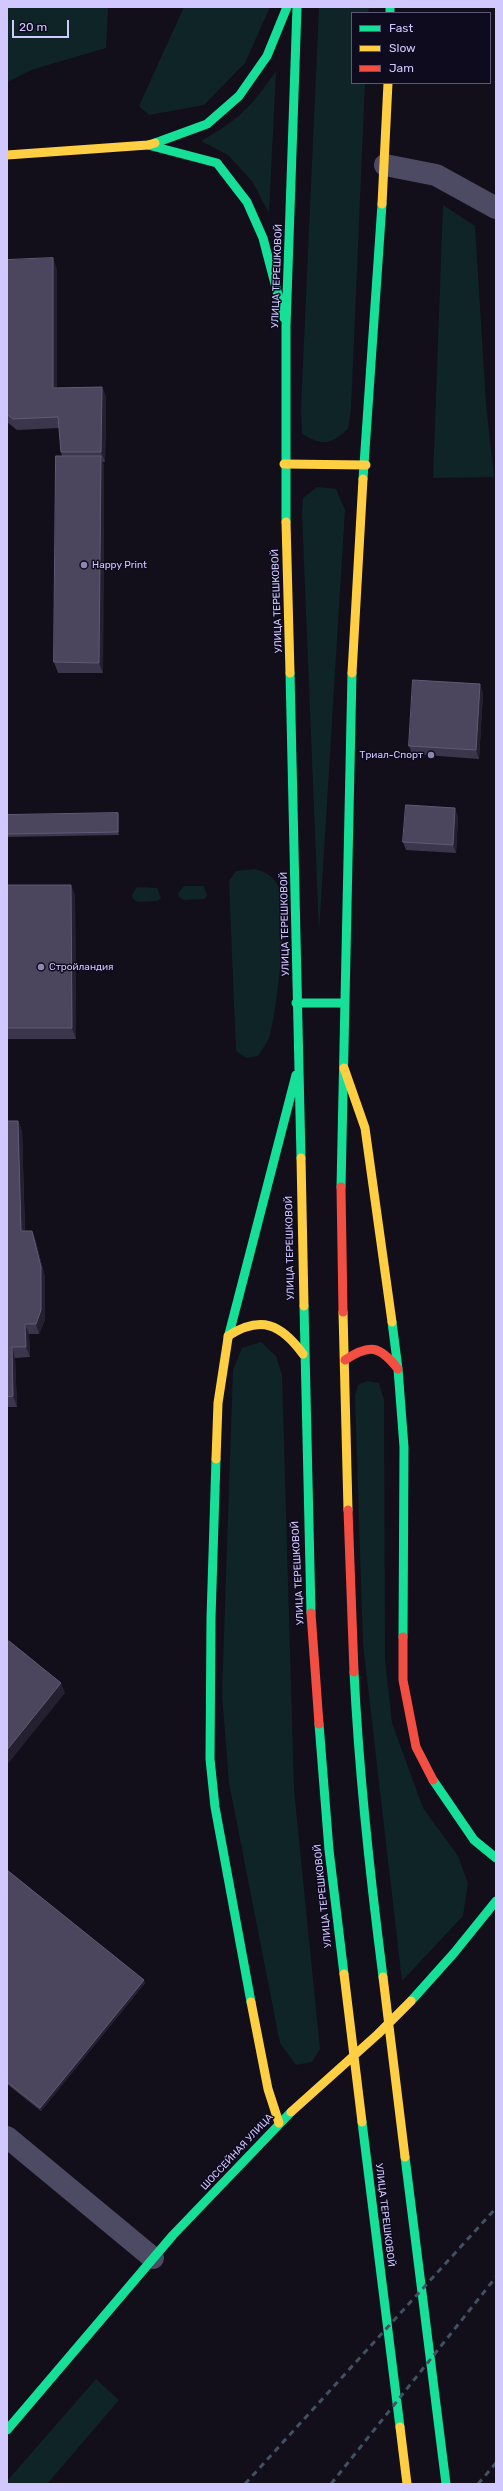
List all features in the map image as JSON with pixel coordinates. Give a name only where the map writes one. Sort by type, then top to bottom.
[{"type":"main road","points":[[7,155],[148,145],[207,124],[239,96],[268,56],[286,7]]},
{"type":"main road","name":"УЛИЦА ТЕРЕШКОВОЙ","points":[[297,7],[286,326],[284,464],[309,1593],[319,1736],[337,1923],[407,2484]]},
{"type":"main road","points":[[388,84],[385,165],[366,465],[355,591],[351,700],[341,1201],[345,1360],[346,1491],[357,1733],[375,1919],[446,2484]]},
{"type":"main road","points":[[148,145],[217,163],[247,202],[263,238],[286,326]]},
{"type":"main road","points":[[284,464],[366,465]]},
{"type":"main road","points":[[296,1003],[344,1003]]},
{"type":"main road","points":[[343,1067],[365,1128],[398,1370],[404,1447],[403,1680],[408,1717],[416,1747],[439,1791],[474,1840],[496,1858]]},
{"type":"main road","points":[[279,2124],[268,2089],[255,2029],[236,1913],[215,1807],[210,1759],[213,1504],[218,1403],[228,1336],[298,1068]]},
{"type":"main road","points":[[228,1336],[239,1328],[264,1324],[279,1328],[291,1337],[303,1354]]},
{"type":"main road","points":[[345,1360],[364,1349],[376,1349],[387,1354],[398,1370]]},
{"type":"main road","name":"ШОССЕЙНАЯ УЛИЦА","points":[[7,2430],[88,2332],[153,2258],[279,2124],[378,2034],[467,1938],[496,1901]]},
{"type":"street","points":[[385,165],[436,175],[496,208]]},
{"type":"street","points":[[7,2137],[153,2258]]},
{"type":"green space","points":[[7,7],[108,7],[106,48],[31,70],[7,82]]},
{"type":"green space","points":[[184,7],[270,7],[245,63],[204,105],[149,115],[139,106]]},
{"type":"green space","points":[[319,7],[369,7],[368,12],[351,12],[351,84],[365,84],[351,409],[348,429],[331,441],[321,442],[309,438],[302,434],[301,408]]},
{"type":"green space","points":[[276,71],[269,213],[252,181],[228,155],[201,141],[226,126],[244,111],[252,103]]},
{"type":"green space","points":[[443,205],[475,226],[486,404],[494,477],[433,478]]},
{"type":"green space","points":[[317,487],[336,489],[345,510],[319,932],[302,513],[303,498]]},
{"type":"green space","points":[[255,869],[268,874],[272,878],[277,884],[281,896],[281,958],[276,1003],[270,1035],[258,1056],[246,1058],[236,1051],[229,881],[236,871]]},
{"type":"green space","points":[[184,886],[204,886],[207,896],[204,899],[184,900],[179,897],[178,893]]},
{"type":"green space","points":[[137,887],[157,888],[161,898],[158,901],[138,902],[133,899],[132,895]]},
{"type":"green space","points":[[261,1342],[276,1356],[282,1375],[294,1790],[320,2049],[312,2062],[296,2065],[280,2043],[229,1783],[222,1694],[233,1370],[242,1348]]},
{"type":"green space","points":[[367,1381],[379,1383],[384,1400],[385,1659],[392,1723],[423,1808],[458,1856],[468,1883],[463,1916],[402,1981],[363,1644],[355,1396],[358,1385]]},
{"type":"green space","points":[[96,2379],[119,2400],[47,2484],[7,2484],[7,2481]]},
{"type":"building","points":[[53,258],[53,388],[102,387],[101,452],[61,452],[58,417],[13,419],[7,414],[7,260]]},
{"type":"building","points":[[56,456],[101,456],[99,663],[54,662]]},
{"type":"building","points":[[413,680],[480,684],[476,750],[409,746]]},
{"type":"building","points":[[406,805],[455,808],[453,845],[403,842]]},
{"type":"building","points":[[118,813],[118,832],[7,834],[7,815]]},
{"type":"building","name":"Стройландия","points":[[7,885],[71,885],[72,1028],[7,1028]]},
{"type":"building","points":[[7,1121],[18,1121],[21,1231],[32,1231],[41,1267],[41,1310],[36,1324],[25,1324],[26,1347],[12,1347],[13,1396],[7,1397]]},
{"type":"building","points":[[9,1641],[61,1683],[7,1750],[7,1644]]},
{"type":"building","points":[[7,1870],[144,1980],[40,2108],[7,2082]]},
{"type":"railway","points":[[245,2484],[496,2208]]},
{"type":"railway","points":[[331,2484],[496,2277]]},
{"type":"railway","points":[[478,2484],[496,2463]]},
{"type":"traffic: fast","points":[[155,143],[207,124],[239,96],[267,56],[287,7]]},
{"type":"traffic: fast","points":[[286,522],[286,326],[297,7]]},
{"type":"traffic: fast","points":[[390,7],[390,12]]},
{"type":"traffic: fast","points":[[148,145],[217,163],[247,202],[263,238],[284,318]]},
{"type":"traffic: fast","points":[[363,479],[382,204]]},
{"type":"traffic: fast","points":[[290,673],[301,1158]]},
{"type":"traffic: fast","points":[[341,1187],[352,673]]},
{"type":"traffic: fast","points":[[296,1003],[344,1003]]},
{"type":"traffic: fast","points":[[228,1338],[296,1075]]},
{"type":"traffic: fast","points":[[304,1306],[311,1613]]},
{"type":"traffic: fast","points":[[392,1322],[398,1369],[404,1447],[403,1637]]},
{"type":"traffic: fast","points":[[216,1459],[211,1618],[210,1759],[215,1807],[251,2002]]},
{"type":"traffic: fast","points":[[354,1672],[366,1825],[383,1977]]},
{"type":"traffic: fast","points":[[319,1724],[329,1850],[344,1974]]},
{"type":"traffic: fast","points":[[433,1780],[474,1840],[496,1858]]},
{"type":"traffic: fast","points":[[411,2001],[454,1953],[496,1901]]},
{"type":"traffic: fast","points":[[7,2430],[173,2235],[291,2112]]},
{"type":"traffic: fast","points":[[362,2122],[400,2427]]},
{"type":"traffic: fast","points":[[405,2157],[446,2484]]},
{"type":"traffic: slow","points":[[382,204],[388,84]]},
{"type":"traffic: slow","points":[[7,155],[148,145],[155,143]]},
{"type":"traffic: slow","points":[[284,464],[366,465]]},
{"type":"traffic: slow","points":[[352,673],[363,479]]},
{"type":"traffic: slow","points":[[286,522],[290,673]]},
{"type":"traffic: slow","points":[[344,1068],[365,1128],[392,1322]]},
{"type":"traffic: slow","points":[[301,1158],[304,1306]]},
{"type":"traffic: slow","points":[[343,1312],[348,1510]]},
{"type":"traffic: slow","points":[[228,1336],[251,1326],[270,1326],[287,1336],[303,1354]]},
{"type":"traffic: slow","points":[[216,1459],[218,1403],[228,1338]]},
{"type":"traffic: slow","points":[[344,1974],[362,2122]]},
{"type":"traffic: slow","points":[[383,1977],[405,2157]]},
{"type":"traffic: slow","points":[[291,2112],[378,2034],[411,2001]]},
{"type":"traffic: slow","points":[[251,2002],[268,2089],[279,2123]]},
{"type":"traffic: slow","points":[[400,2427],[407,2484]]},
{"type":"traffic: jam","points":[[341,1187],[343,1312]]},
{"type":"traffic: jam","points":[[345,1360],[361,1351],[368,1349],[374,1350],[386,1356],[398,1369]]},
{"type":"traffic: jam","points":[[348,1510],[354,1672]]},
{"type":"traffic: jam","points":[[311,1613],[319,1724]]},
{"type":"traffic: jam","points":[[403,1637],[403,1680],[416,1747],[433,1780]]},
{"type":"place","name":"Happy Print","points":[[84,565]]},
{"type":"place","name":"Триал-Спорт","points":[[431,755]]},
{"type":"place","name":"Стройландия","points":[[41,967]]}]
